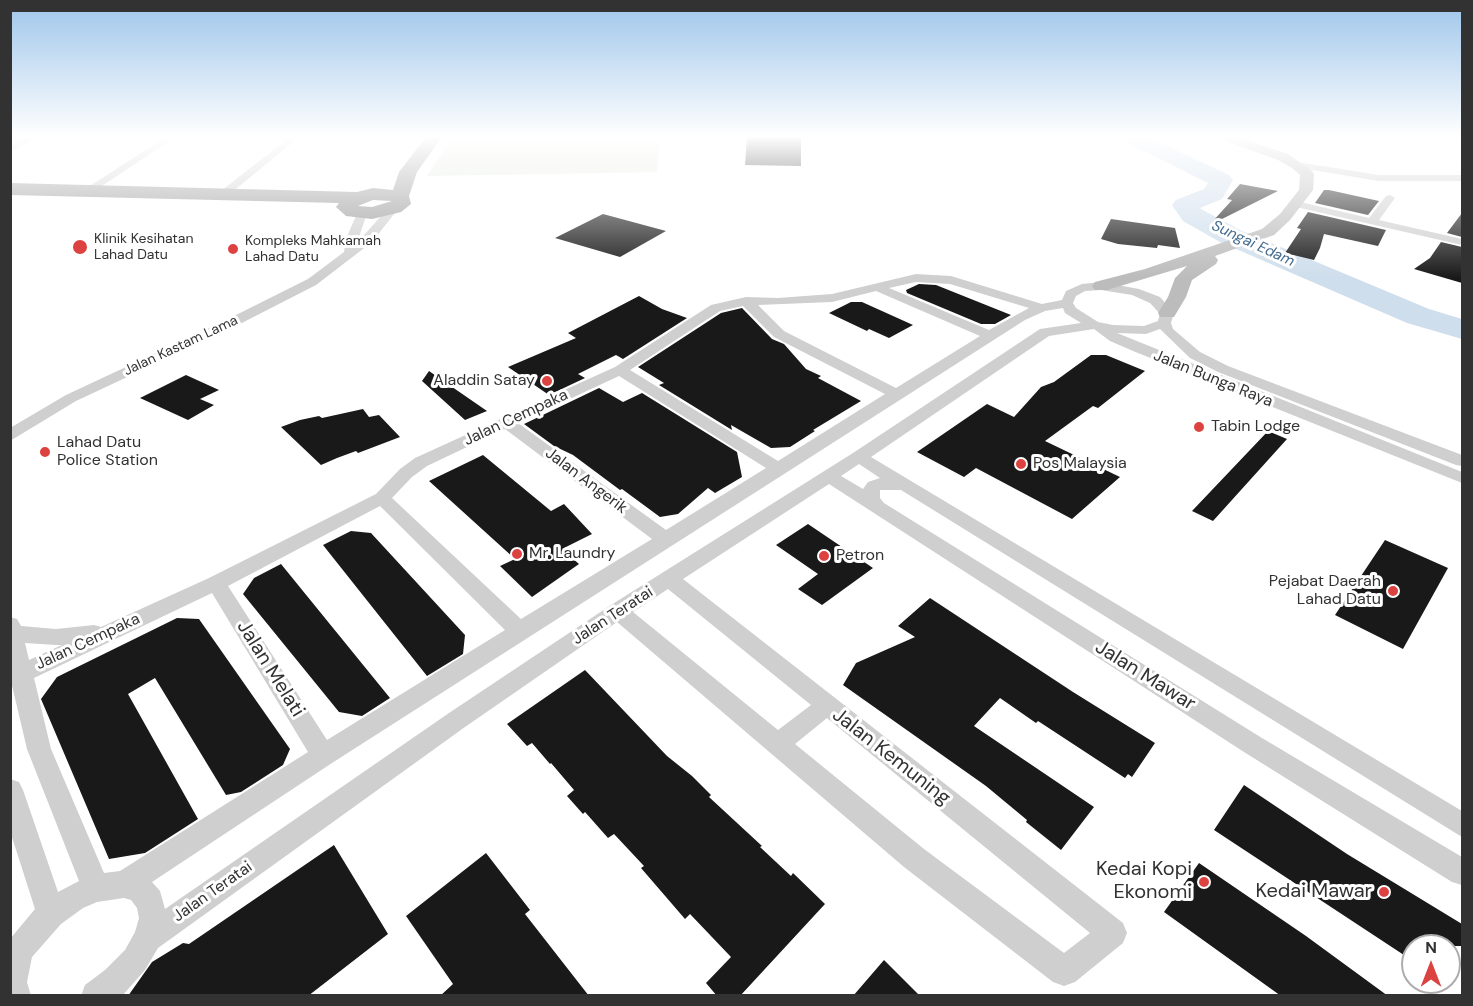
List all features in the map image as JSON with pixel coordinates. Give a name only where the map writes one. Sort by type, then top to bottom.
[{"type":"highway","points":[[302,198],[347,193],[365,184]]},
{"type":"highway","points":[[10,189],[302,198],[357,204],[380,184]]},
{"type":"highway","points":[[10,197],[311,206],[397,202],[402,184]]},
{"type":"street","points":[[87,191],[98,184]]},
{"type":"street","points":[[221,196],[236,184]]},
{"type":"street","points":[[1302,205],[1316,192],[1317,184]]},
{"type":"street","points":[[1373,220],[1390,198]]},
{"type":"street","name":"Jalan Kastam Lama","points":[[10,436],[71,398],[229,324],[312,282],[374,234],[397,202]]},
{"type":"street","points":[[350,254],[357,204]]},
{"type":"street","points":[[1302,205],[1462,242]]},
{"type":"street","points":[[16,996],[12,982],[12,967],[22,947],[51,914],[73,898],[110,886],[323,755],[1020,317],[1041,308],[1067,303],[1070,294],[1075,291],[1224,252],[1289,229],[1306,213],[1302,205]]},
{"type":"street","points":[[1097,326],[1136,331],[1154,328],[1166,318],[1184,278],[1224,252]]},
{"type":"street","name":"Jalan Cempaka","points":[[20,674],[216,583],[382,498],[406,473],[421,462],[620,370],[716,308],[746,301],[778,302],[832,298],[916,278],[951,280],[1041,308]]},
{"type":"street","name":"Jalan Bunga Raya","points":[[1101,286],[1124,289],[1146,296],[1162,306],[1167,331],[1195,355],[1223,369],[1462,461]]},
{"type":"street","points":[[876,287],[991,336]]},
{"type":"street","points":[[746,301],[779,334],[898,394]]},
{"type":"street","name":"Jalan Bunga Raya","points":[[1067,303],[1080,318],[1115,338],[1462,478]]},
{"type":"street","name":"Jalan Teratai","points":[[148,938],[457,720],[618,611],[859,457],[1045,332],[1097,326]]},
{"type":"street","points":[[620,370],[780,469]]},
{"type":"street","name":"Jalan Angerik","points":[[506,422],[666,540]]},
{"type":"street","points":[[859,457],[1462,825]]},
{"type":"street","name":"Jalan Mawar","points":[[829,476],[1253,745],[1462,872]]},
{"type":"street","points":[[880,509],[871,500],[871,490],[874,486],[889,483],[905,485]]},
{"type":"street","points":[[382,498],[520,631]]},
{"type":"street","name":"Jalan Kemuning","points":[[670,579],[793,676],[826,706],[1113,933],[1064,971],[914,858],[777,744]]},
{"type":"street","name":"Jalan Melati","points":[[216,583],[323,755]]},
{"type":"street","points":[[618,611],[777,744],[826,706]]},
{"type":"street","points":[[110,886],[39,748],[11,630],[71,636],[117,629]]},
{"type":"street","points":[[10,790],[51,914]]},
{"type":"street","points":[[110,886],[140,890],[150,901],[153,918],[148,938],[135,960],[111,991]]},
{"type":"building","points":[[1240,184],[1278,191],[1214,223],[1213,221],[1232,200],[1227,199]]},
{"type":"building","points":[[1324,190],[1379,201],[1368,215],[1315,203]]},
{"type":"building","points":[[1308,212],[1386,230],[1378,246],[1324,234],[1314,260],[1285,253],[1301,229],[1297,228]]},
{"type":"building","points":[[1462,213],[1462,237],[1447,233]]},
{"type":"building","points":[[603,214],[666,231],[620,257],[555,238]]},
{"type":"building","points":[[1111,219],[1175,228],[1180,248],[1118,244],[1101,239]]},
{"type":"building","points":[[1441,242],[1462,247],[1462,283],[1414,269],[1430,258]]},
{"type":"building","points":[[919,284],[936,285],[1011,315],[995,324],[981,324],[907,293],[906,290]]},
{"type":"building","points":[[639,296],[662,309],[687,318],[623,359],[616,355],[578,374],[585,378],[549,395],[508,367],[576,338],[568,333]]},
{"type":"building","points":[[851,302],[862,302],[913,325],[889,338],[869,329],[867,331],[829,313]]},
{"type":"building","points":[[742,308],[772,339],[784,344],[806,369],[861,401],[790,447],[771,448],[731,425],[732,430],[659,385],[664,383],[638,367],[721,313]]},
{"type":"building","points":[[1091,355],[1106,355],[1145,371],[1098,408],[1093,406],[1045,441],[1120,477],[1072,519],[976,468],[964,477],[917,452],[987,404],[1014,417],[1041,387],[1054,382]]},
{"type":"building","points":[[429,371],[487,411],[465,420],[422,381]]},
{"type":"building","points":[[186,375],[219,390],[200,399],[214,405],[188,420],[140,398]]},
{"type":"building","points":[[599,388],[623,402],[642,393],[737,452],[742,477],[715,493],[708,488],[678,514],[660,517],[573,455],[554,446],[524,424]]},
{"type":"building","points":[[363,409],[369,417],[379,415],[400,437],[321,465],[281,427],[300,420],[319,416],[322,418]]},
{"type":"building","points":[[1268,431],[1287,439],[1213,521],[1192,511]]},
{"type":"building","points":[[483,455],[551,511],[564,504],[592,534],[562,549],[579,564],[532,597],[500,566],[515,559],[429,481]]},
{"type":"building","name":"Petron","points":[[808,524],[873,568],[822,605],[798,589],[818,574],[776,545]]},
{"type":"building","points":[[351,531],[371,533],[465,635],[463,654],[427,676],[323,545]]},
{"type":"building","name":"Pejabat Daerah Lahad Datu","points":[[1385,540],[1448,568],[1403,649],[1335,615]]},
{"type":"building","points":[[281,564],[390,698],[362,716],[339,712],[243,594],[254,578]]},
{"type":"building","points":[[930,598],[1155,743],[1132,777],[1128,774],[1125,778],[1000,698],[974,726],[1094,807],[1061,850],[986,786],[843,685],[856,663],[915,637],[898,626]]},
{"type":"building","points":[[177,618],[199,619],[290,749],[283,765],[241,792],[226,795],[155,678],[128,694],[198,819],[145,853],[109,859],[41,699],[57,677]]},
{"type":"building","points":[[585,670],[667,756],[692,776],[711,795],[709,797],[762,846],[760,847],[791,876],[793,873],[825,904],[740,996],[717,996],[706,983],[731,957],[690,914],[685,919],[641,868],[644,866],[614,834],[608,838],[585,812],[583,814],[567,796],[574,790],[532,743],[527,746],[507,724]]},
{"type":"building","points":[[1244,785],[1347,854],[1462,924],[1462,946],[1461,934],[1401,934],[1401,953],[1214,830]]},
{"type":"building","points":[[334,845],[388,934],[308,996],[128,996],[152,962],[183,943],[189,944]]},
{"type":"building","points":[[486,853],[530,910],[525,914],[589,996],[440,996],[453,984],[406,916]]},
{"type":"building","points":[[1199,863],[1306,936],[1388,996],[1281,996],[1164,912]]},
{"type":"building","points":[[884,960],[920,996],[853,996]]},
{"type":"waterway","name":"Sungai Edam","points":[[1219,184],[1213,194],[1185,205],[1192,215],[1230,236],[1418,316],[1462,329]]},
{"type":"place","name":"Klinik Kesihatan Lahad Datu","points":[[80,247]]},
{"type":"place","name":"Kompleks Mahkamah Lahad Datu","points":[[233,249]]},
{"type":"place","name":"Aladdin Satay","points":[[547,381]]},
{"type":"place","name":"Tabin Lodge","points":[[1199,427]]},
{"type":"place","name":"Lahad Datu Police Station","points":[[45,452]]},
{"type":"place","name":"Pos Malaysia","points":[[1021,464]]},
{"type":"place","name":"Mr. Laundry","points":[[517,554]]},
{"type":"place","name":"Petron","points":[[824,556]]},
{"type":"place","name":"Pejabat Daerah Lahad Datu","points":[[1393,591]]},
{"type":"place","name":"Kedai Kopi Ekonomi","points":[[1204,882]]},
{"type":"place","name":"Kedai Mawar","points":[[1384,892]]}]
